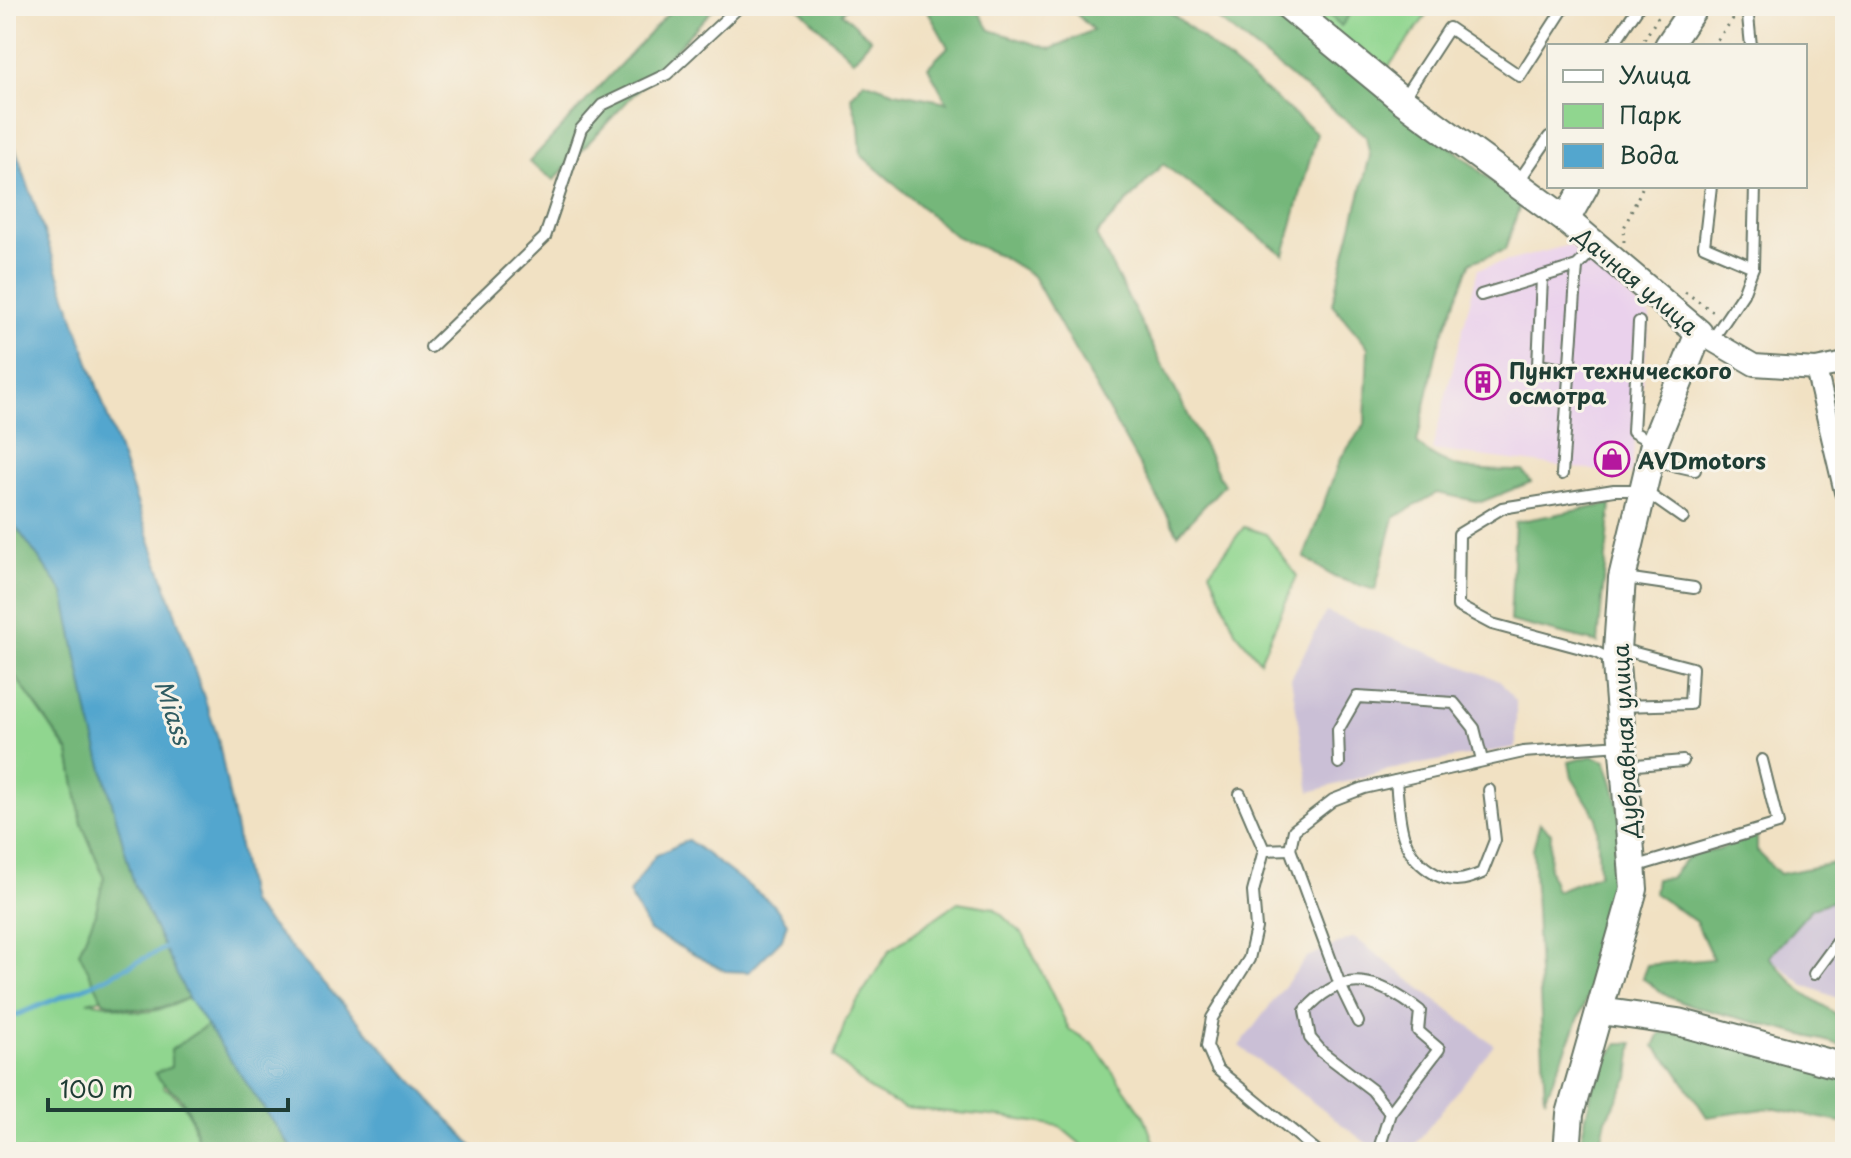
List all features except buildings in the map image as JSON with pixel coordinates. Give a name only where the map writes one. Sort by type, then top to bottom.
[{"type":"main road","name":"Дачная улица","points":[[1288,6],[1402,100],[1566,220],[1706,336]]},
{"type":"main road","points":[[1669,44],[1695,6]]},
{"type":"main road","points":[[1566,220],[1584,188]]},
{"type":"main road","name":"Дубравная улица","points":[[1567,1152],[1570,1114],[1632,900],[1617,656],[1622,578],[1652,452],[1706,336]]},
{"type":"main road","points":[[1600,1011],[1678,1022],[1845,1067]]},
{"type":"street","name":"Дачная улица","points":[[1706,336],[1754,365],[1816,369],[1845,363]]},
{"type":"street","points":[[1816,369],[1845,492]]},
{"type":"lane","points":[[431,347],[545,237],[581,129],[602,105],[667,74],[740,6]]},
{"type":"lane","points":[[1402,100],[1449,28],[1520,76],[1565,6]]},
{"type":"lane","points":[[1613,44],[1639,6]]},
{"type":"lane","points":[[1745,6],[1751,44]]},
{"type":"lane","points":[[1517,183],[1547,140]]},
{"type":"lane","points":[[1711,188],[1704,246],[1753,267]]},
{"type":"lane","points":[[1706,336],[1725,320],[1743,294],[1753,267],[1755,188]]},
{"type":"lane","points":[[1481,295],[1577,266],[1596,247]]},
{"type":"lane","points":[[1562,474],[1577,266]]},
{"type":"lane","points":[[1542,278],[1538,365],[1570,370]]},
{"type":"lane","points":[[1639,322],[1633,432],[1652,452],[1695,470]]},
{"type":"lane","points":[[1619,706],[1690,704],[1692,668],[1596,652],[1492,624],[1458,606],[1459,534],[1502,508],[1614,490],[1643,490],[1683,518]]},
{"type":"lane","points":[[1622,578],[1694,588]]},
{"type":"lane","points":[[1339,763],[1338,730],[1357,697],[1454,703],[1474,728],[1482,760]]},
{"type":"lane","points":[[1358,1022],[1340,985],[1290,849],[1294,830],[1333,800],[1396,781],[1523,752],[1683,761]]},
{"type":"lane","points":[[1632,867],[1778,824],[1762,760]]},
{"type":"lane","points":[[1396,781],[1401,833],[1416,863],[1446,880],[1466,880],[1482,873],[1495,840],[1489,790]]},
{"type":"lane","points":[[1240,794],[1264,850],[1253,892],[1256,928],[1249,959],[1212,1018],[1207,1046],[1217,1069],[1318,1152]]},
{"type":"lane","points":[[1264,850],[1290,849]]},
{"type":"lane","points":[[1814,974],[1845,932]]},
{"type":"lane","points":[[1378,1152],[1390,1113],[1439,1049],[1418,1031],[1420,1011],[1384,986],[1340,985],[1322,991],[1305,1011],[1310,1038],[1322,1052],[1372,1090],[1390,1113]]},
{"type":"path","points":[[1641,44],[1665,6]]},
{"type":"path","points":[[1715,44],[1745,6]]},
{"type":"path","points":[[1624,243],[1623,230],[1642,188]]},
{"type":"path","points":[[1675,284],[1725,320]]},
{"type":"shaded area","points":[[1569,245],[1650,316],[1631,475],[1432,450],[1478,269]]},
{"type":"shaded area","points":[[1326,612],[1500,681],[1516,702],[1516,747],[1387,770],[1310,792],[1291,678]]},
{"type":"shaded area","points":[[1845,887],[1845,1001],[1804,985],[1769,957],[1813,898]]},
{"type":"shaded area","points":[[1354,937],[1494,1045],[1409,1152],[1378,1152],[1239,1046],[1307,957]]},
{"type":"green space","points":[[675,6],[716,6],[554,180],[529,162]]},
{"type":"green space","points":[[797,6],[848,6],[842,13],[871,39],[853,60]]},
{"type":"green space","points":[[925,6],[975,6],[990,30],[1051,49],[1093,30],[1068,6],[1163,6],[1317,133],[1284,255],[1163,164],[1096,235],[1224,485],[1178,534],[1033,276],[999,255],[955,236],[861,155],[859,125],[851,97],[864,81],[895,92],[947,102],[928,67],[948,47]]},
{"type":"green space","points":[[1201,6],[1284,6],[1520,205],[1505,250],[1471,262],[1438,346],[1417,443],[1453,465],[1480,470],[1523,471],[1531,482],[1481,502],[1437,493],[1394,518],[1375,590],[1334,577],[1304,557],[1340,459],[1365,424],[1368,347],[1332,304],[1370,156],[1366,136]]},
{"type":"green space","points":[[1303,6],[1433,6],[1381,77]]},
{"type":"green space","points":[[1320,6],[1357,6],[1341,26]]},
{"type":"green space","points":[[1611,504],[1598,643],[1510,621],[1515,522]]},
{"type":"green space","points":[[6,513],[64,593],[90,721],[134,884],[188,998],[177,1003],[146,1010],[103,1001],[79,952],[95,915],[104,877],[82,824],[69,752],[6,663]]},
{"type":"green space","points":[[1244,527],[1266,534],[1297,576],[1260,661],[1235,631],[1210,571]]},
{"type":"green space","points":[[6,663],[69,753],[82,824],[104,877],[96,914],[141,988],[87,1002],[147,1012],[188,998],[207,1025],[171,1050],[172,1067],[163,1087],[185,1107],[201,1152],[6,1152]]},
{"type":"green space","points":[[1592,756],[1605,761],[1618,803],[1621,846],[1618,890],[1595,976],[1545,1099],[1533,848],[1540,823],[1551,833],[1549,869],[1556,891],[1599,874],[1597,818],[1572,778],[1569,762]]},
{"type":"green space","points":[[1757,835],[1757,851],[1780,874],[1845,861],[1845,897],[1812,908],[1769,957],[1800,990],[1845,1020],[1845,1046],[1689,1005],[1669,997],[1642,978],[1647,965],[1713,959],[1696,922],[1654,893],[1656,879],[1670,878],[1689,855],[1718,850]]},
{"type":"green space","points":[[958,902],[994,908],[1024,936],[1069,1029],[1093,1044],[1144,1116],[1157,1152],[1084,1152],[1083,1146],[1059,1126],[904,1108],[870,1090],[834,1057],[846,1019],[890,950]]},
{"type":"green space","points":[[207,1025],[294,1152],[201,1152],[187,1108],[155,1073],[171,1067],[171,1050]]},
{"type":"green space","points":[[1660,1033],[1680,1033],[1845,1078],[1845,1123],[1771,1108],[1707,1117],[1674,1067],[1654,1046]]},
{"type":"green space","points":[[1618,1043],[1633,1043],[1629,1078],[1606,1119],[1599,1152],[1578,1152],[1595,1076]]},
{"type":"water","name":"Miass","points":[[6,121],[218,738],[250,903],[478,1152],[294,1152],[188,998],[134,884],[90,721],[64,593],[6,513]]},
{"type":"water","points":[[688,840],[774,905],[787,923],[782,939],[749,972],[725,971],[649,931],[629,893],[655,856]]},
{"type":"waterway","points":[[6,1019],[91,985],[169,946]]},
{"type":"place","name":"Пункт технического осмотра","points":[[1483,382]]},
{"type":"place","name":"AVDmotors","points":[[1612,459]]}]
